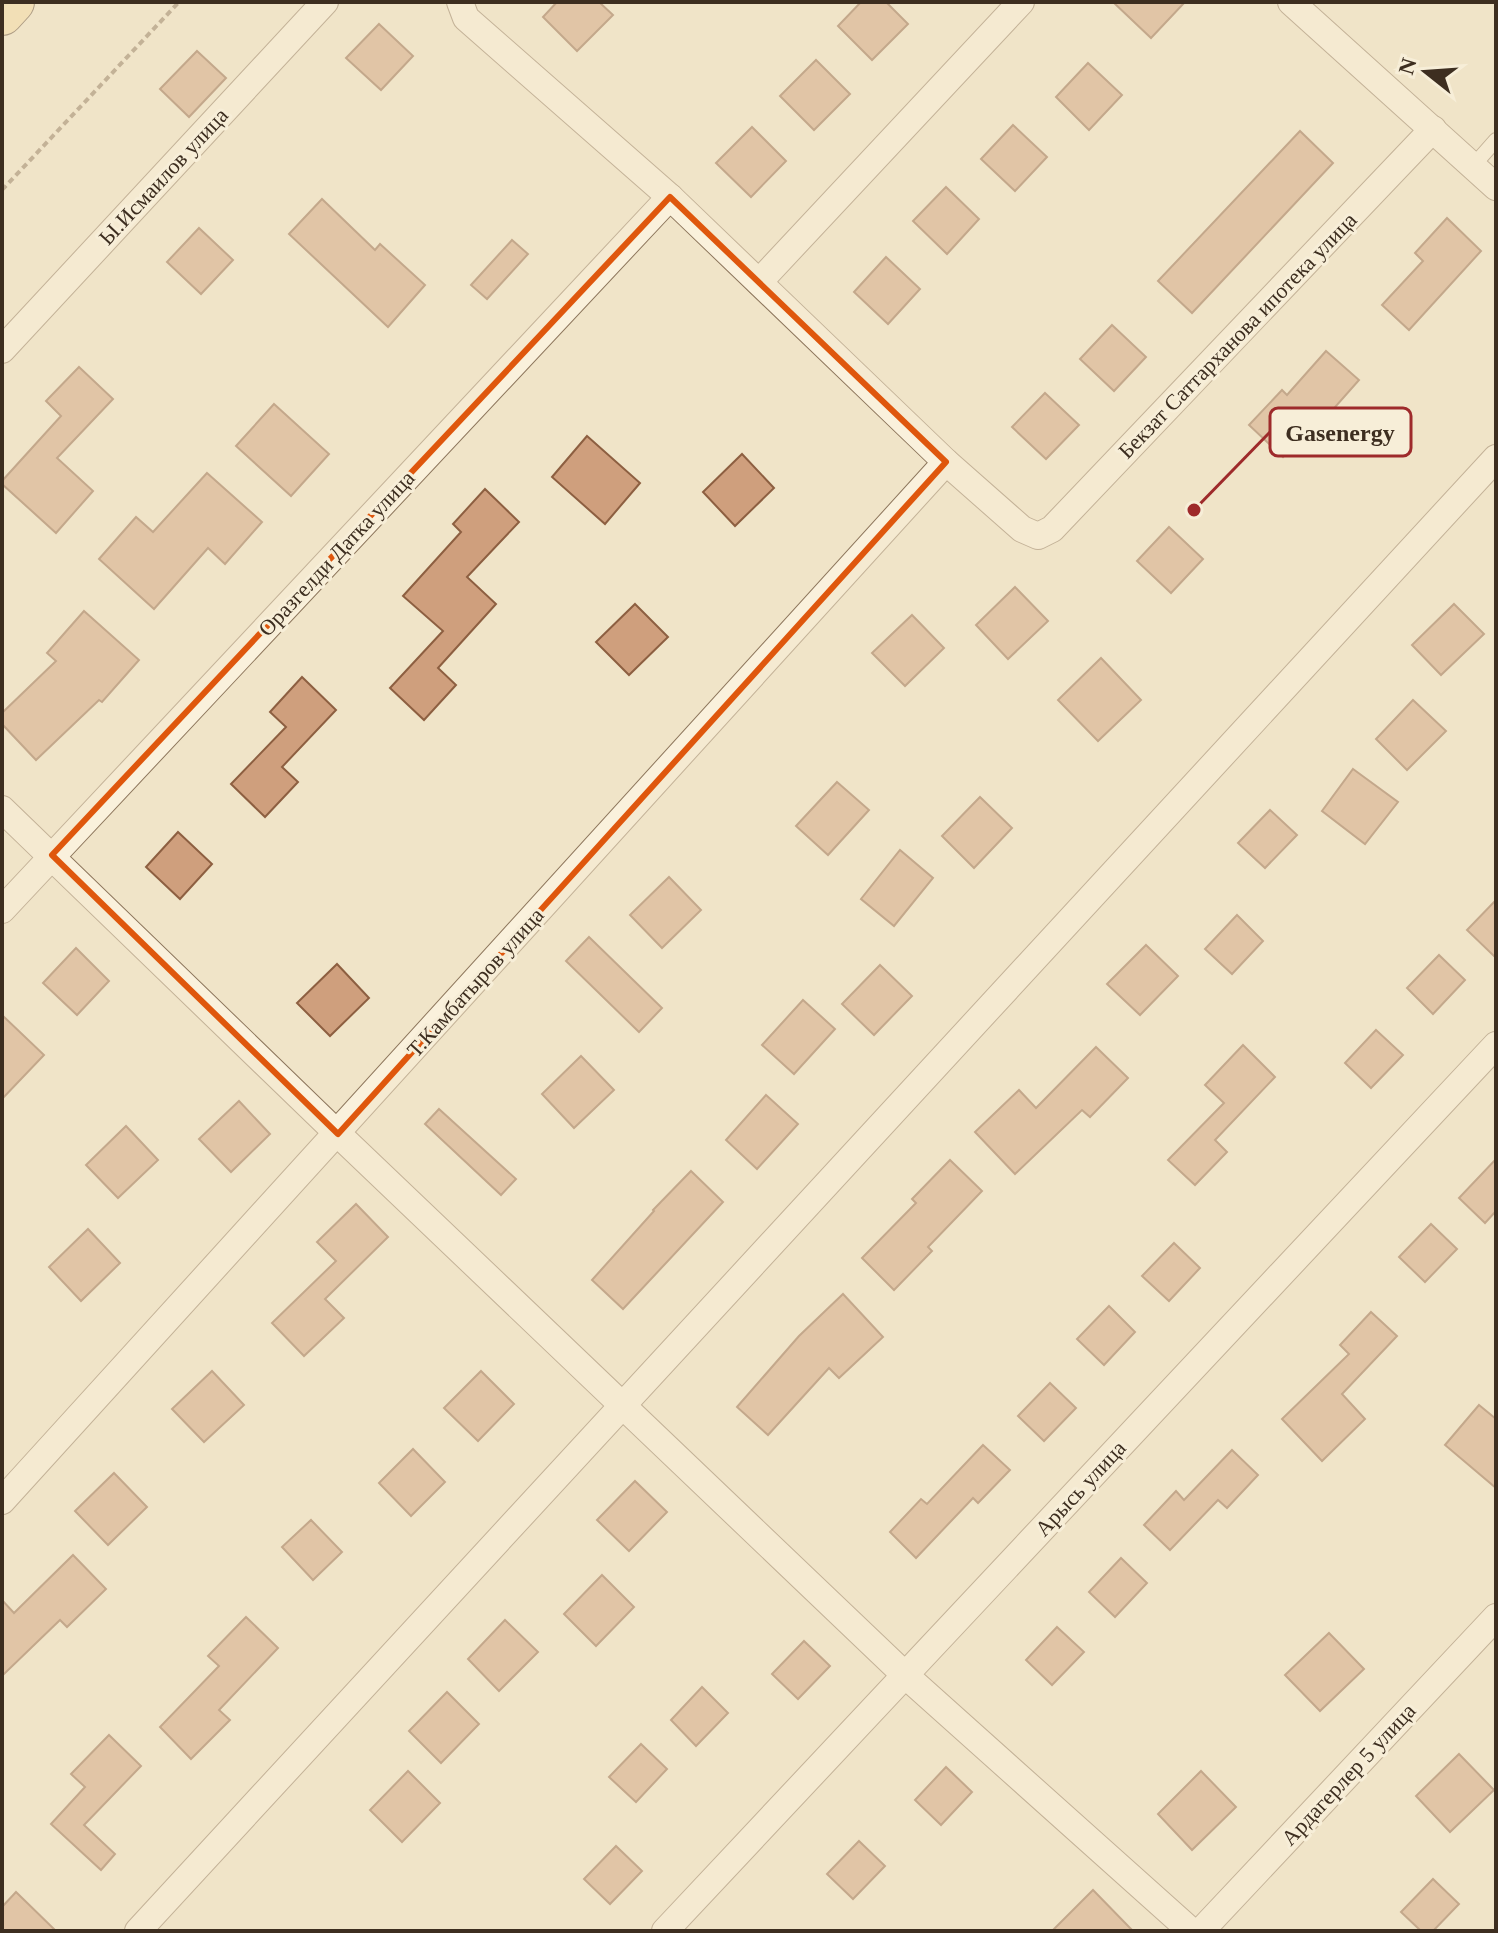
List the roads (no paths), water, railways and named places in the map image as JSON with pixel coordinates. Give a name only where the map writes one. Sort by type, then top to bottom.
[{"type":"main road","points":[[2,14],[13,2]]},
{"type":"street","name":"Ы.Исмаилов улица","points":[[2,350],[325,2]]},
{"type":"street","points":[[460,2],[466,18],[670,197],[946,462]]},
{"type":"street","points":[[759,282],[1021,2]]},
{"type":"street","points":[[1291,2],[1496,187]]},
{"type":"street","name":"Бекзат Саттарханова ипотека улица","points":[[946,462],[1022,529],[1038,536],[1052,529],[1433,129]]},
{"type":"street","name":"Оразгелди Датка улица","points":[[2,910],[670,197]]},
{"type":"street","points":[[138,1931],[1496,458]]},
{"type":"street","name":"Т.Камбатыров улица","points":[[2,1501],[946,462]]},
{"type":"street","points":[[2,809],[905,1675],[1191,1931]]},
{"type":"street","name":"Арысь улица","points":[[665,1931],[1496,1045]]},
{"type":"street","name":"Ардагерлер 5 улица","points":[[1201,1931],[1496,1617]]},
{"type":"lane","points":[[1473,166],[1496,140]]},
{"type":"place","name":"Gasenergy","points":[[1194,510]]}]
